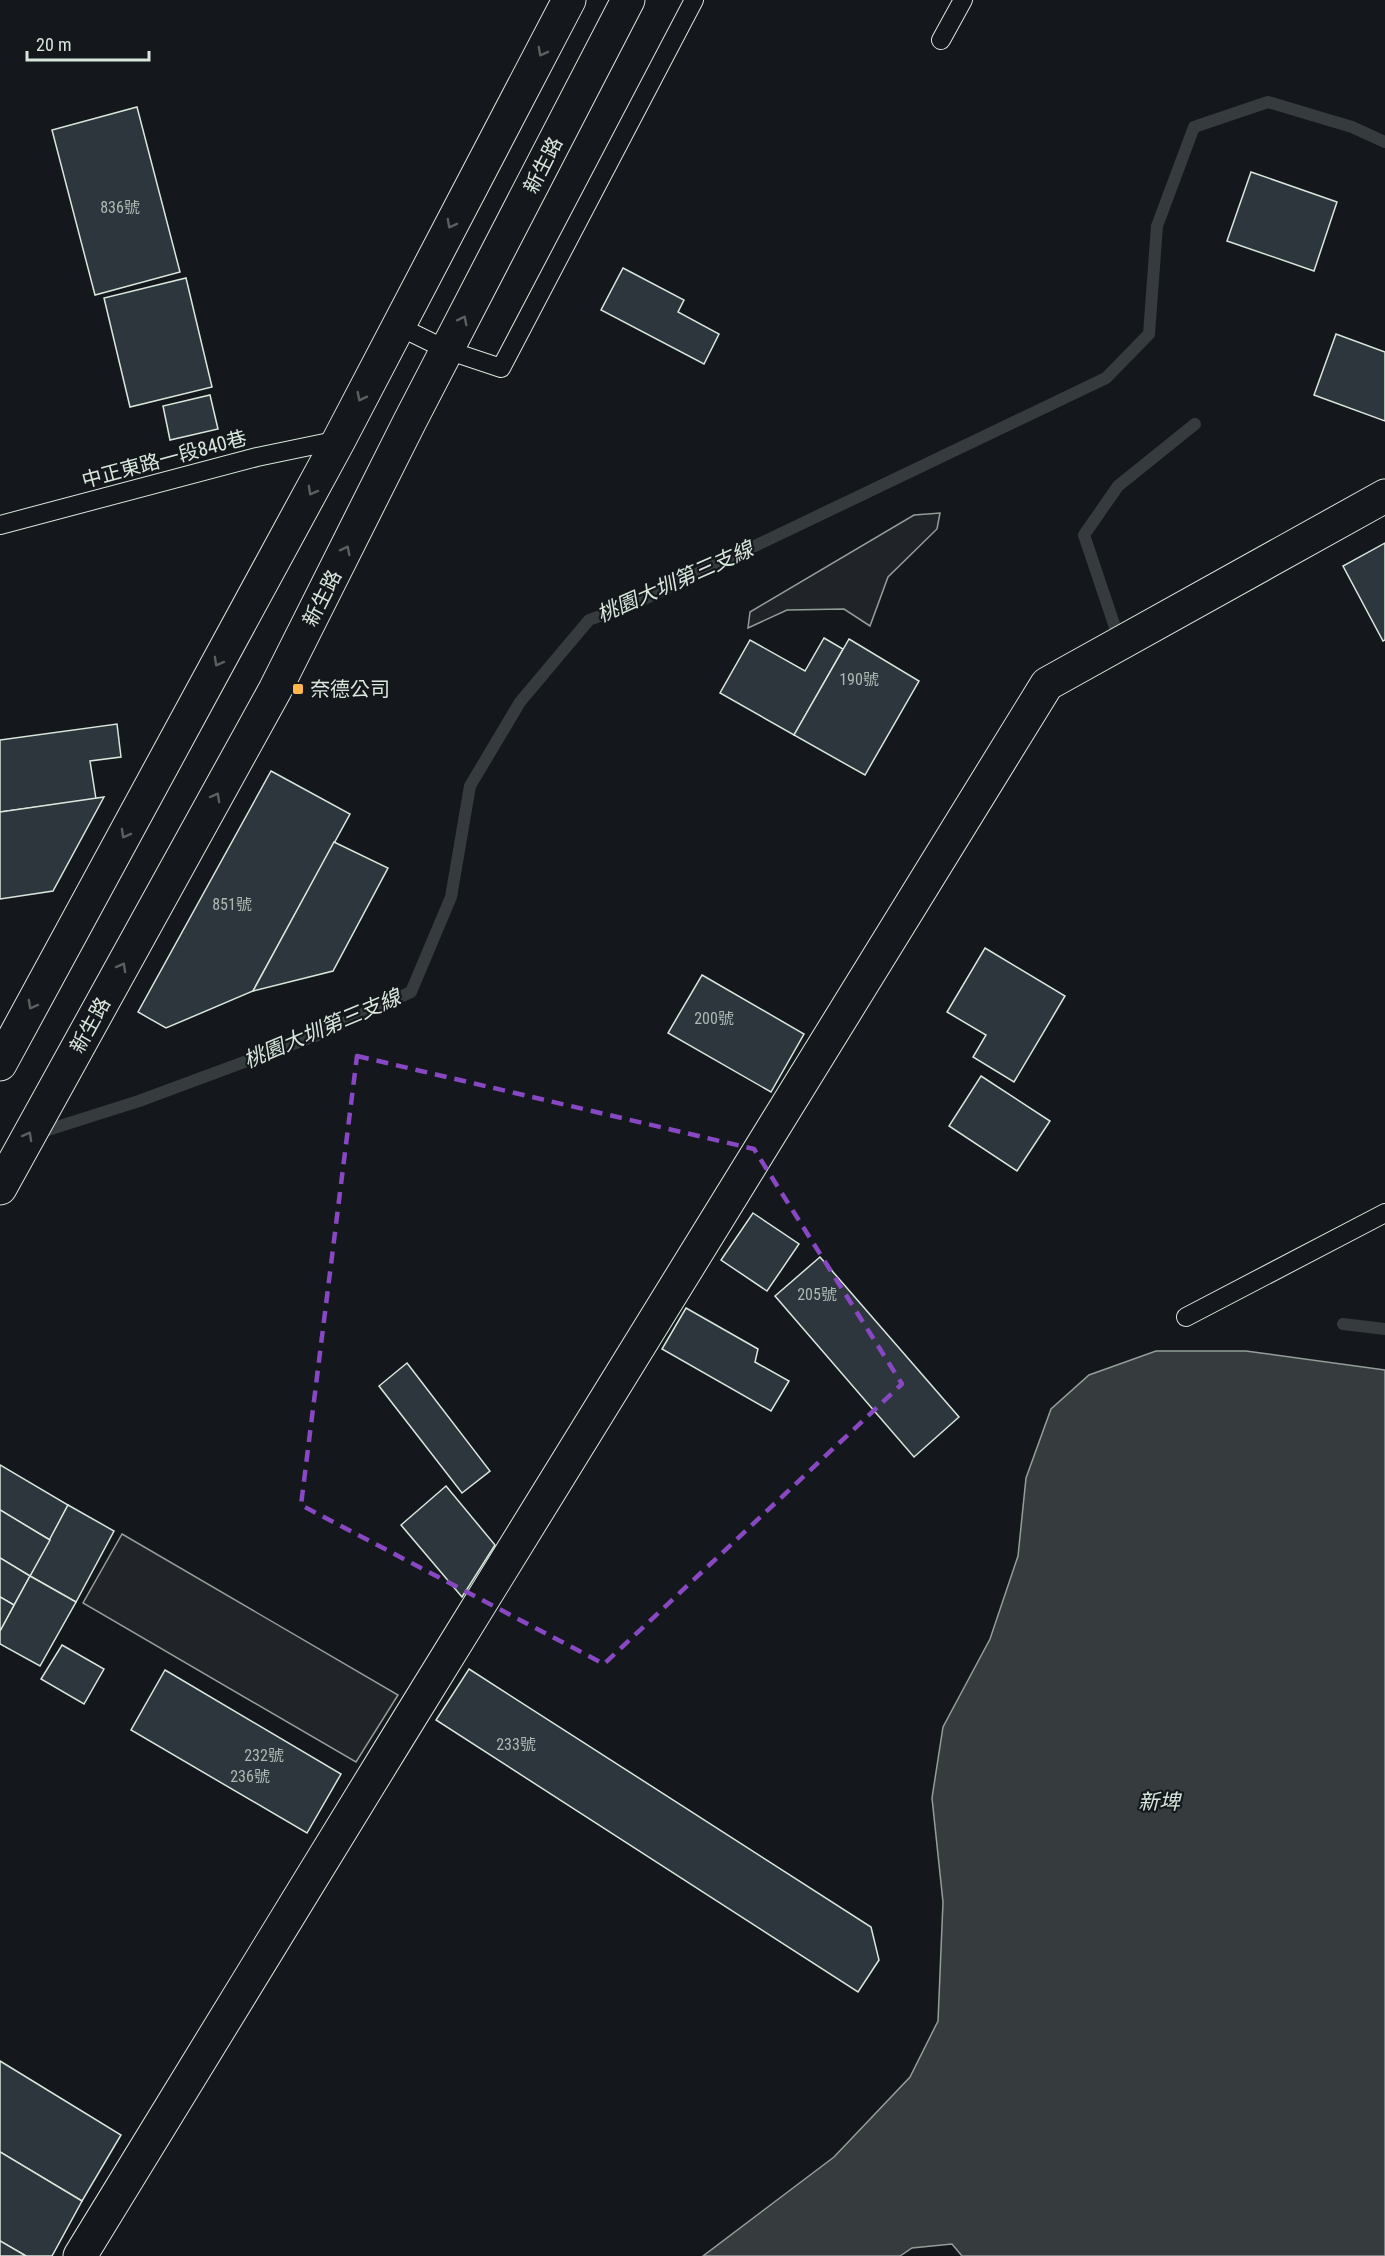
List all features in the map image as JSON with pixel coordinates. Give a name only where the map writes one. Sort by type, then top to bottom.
[{"type":"main road","points":[[4,1056],[339,440],[569,0]]},
{"type":"main road","name":"新生路","points":[[0,1188],[275,690],[628,0]]},
{"type":"main road","points":[[80,2256],[386,1755],[1047,684],[1385,496]]},
{"type":"lane","points":[[398,326],[447,350],[501,368],[694,0]]},
{"type":"lane","points":[[941,40],[963,0]]},
{"type":"lane","name":"中正東路一段840巷","points":[[0,525],[257,458],[339,440]]},
{"type":"lane","points":[[1186,1317],[1385,1213]]},
{"type":"highlighted area","points":[[357,1056],[754,1149],[902,1384],[604,1664],[301,1505]]},
{"type":"shaded area","points":[[940,513],[937,529],[888,577],[870,626],[844,609],[787,610],[748,628],[750,612],[914,515]]},
{"type":"shaded area","points":[[122,1534],[398,1695],[356,1762],[83,1603]]},
{"type":"water","name":"新埤","points":[[1156,1351],[1246,1351],[1385,1370],[1385,2256],[962,2256],[952,2244],[912,2248],[900,2256],[703,2256],[834,2157],[910,2077],[938,2021],[943,1902],[932,1798],[943,1727],[990,1639],[1018,1556],[1026,1478],[1051,1409],[1089,1375]]},
{"type":"building","points":[[137,107],[180,272],[95,295],[52,130]]},
{"type":"building","points":[[1251,172],[1337,202],[1314,271],[1227,241]]},
{"type":"building","points":[[623,268],[684,300],[678,312],[719,334],[704,364],[601,310]]},
{"type":"building","points":[[186,278],[212,387],[130,407],[104,298]]},
{"type":"building","points":[[1336,334],[1385,352],[1385,421],[1314,395]]},
{"type":"building","points":[[210,395],[218,429],[170,440],[163,406]]},
{"type":"building","points":[[1385,543],[1385,640],[1383,641],[1343,566]]},
{"type":"building","points":[[824,638],[843,649],[794,735],[720,693],[750,640],[805,671]]},
{"type":"building","points":[[849,639],[919,681],[865,775],[794,735]]},
{"type":"building","points":[[117,724],[121,757],[90,761],[96,799],[0,812],[0,740]]},
{"type":"building","points":[[271,771],[350,814],[253,991],[166,1028],[138,1012]]},
{"type":"building","points":[[104,797],[53,891],[0,899],[0,812]]},
{"type":"building","points":[[334,842],[388,868],[333,971],[253,991]]},
{"type":"building","points":[[985,948],[1065,996],[1014,1082],[973,1057],[986,1035],[947,1012]]},
{"type":"building","points":[[702,975],[804,1034],[771,1092],[668,1033]]},
{"type":"building","points":[[981,1076],[1050,1121],[1017,1171],[949,1126]]},
{"type":"building","points":[[753,1213],[799,1244],[767,1291],[721,1260]]},
{"type":"building","points":[[820,1257],[959,1417],[914,1457],[775,1296]]},
{"type":"building","points":[[686,1308],[758,1349],[755,1362],[789,1381],[771,1411],[662,1349]]},
{"type":"building","points":[[407,1363],[490,1471],[462,1493],[379,1386]]},
{"type":"building","points":[[0,1465],[68,1505],[50,1540],[0,1510]]},
{"type":"building","points":[[446,1486],[495,1545],[462,1597],[401,1525]]},
{"type":"building","points":[[68,1505],[114,1531],[76,1602],[30,1576]]},
{"type":"building","points":[[0,1510],[50,1540],[30,1576],[0,1558]]},
{"type":"building","points":[[0,1558],[30,1576],[14,1605],[0,1597]]},
{"type":"building","points":[[30,1576],[76,1602],[40,1666],[0,1644],[0,1631]]},
{"type":"building","points":[[0,1597],[14,1605],[0,1631]]},
{"type":"building","points":[[62,1645],[104,1669],[84,1704],[41,1679]]},
{"type":"building","points":[[469,1669],[871,1927],[879,1960],[858,1992],[436,1720]]},
{"type":"building","points":[[165,1670],[341,1774],[307,1833],[131,1730]]},
{"type":"building","points":[[0,2061],[121,2135],[82,2201],[0,2152]]},
{"type":"building","points":[[0,2152],[82,2201],[52,2256],[26,2256],[0,2241]]},
{"type":"building","points":[[0,2241],[26,2256],[0,2256]]},
{"type":"waterway","name":"桃園大圳第三支線","points":[[35,1134],[139,1101],[320,1034],[411,992],[451,897],[470,786],[520,702],[589,620],[640,601],[1106,378],[1149,334],[1157,226],[1194,127],[1268,102],[1352,127],[1385,142]]},
{"type":"waterway","points":[[1118,636],[1084,535],[1118,486],[1195,424]]},
{"type":"waterway","points":[[1343,1324],[1385,1329]]},
{"type":"place","name":"奈德公司","points":[[298,689]]}]
